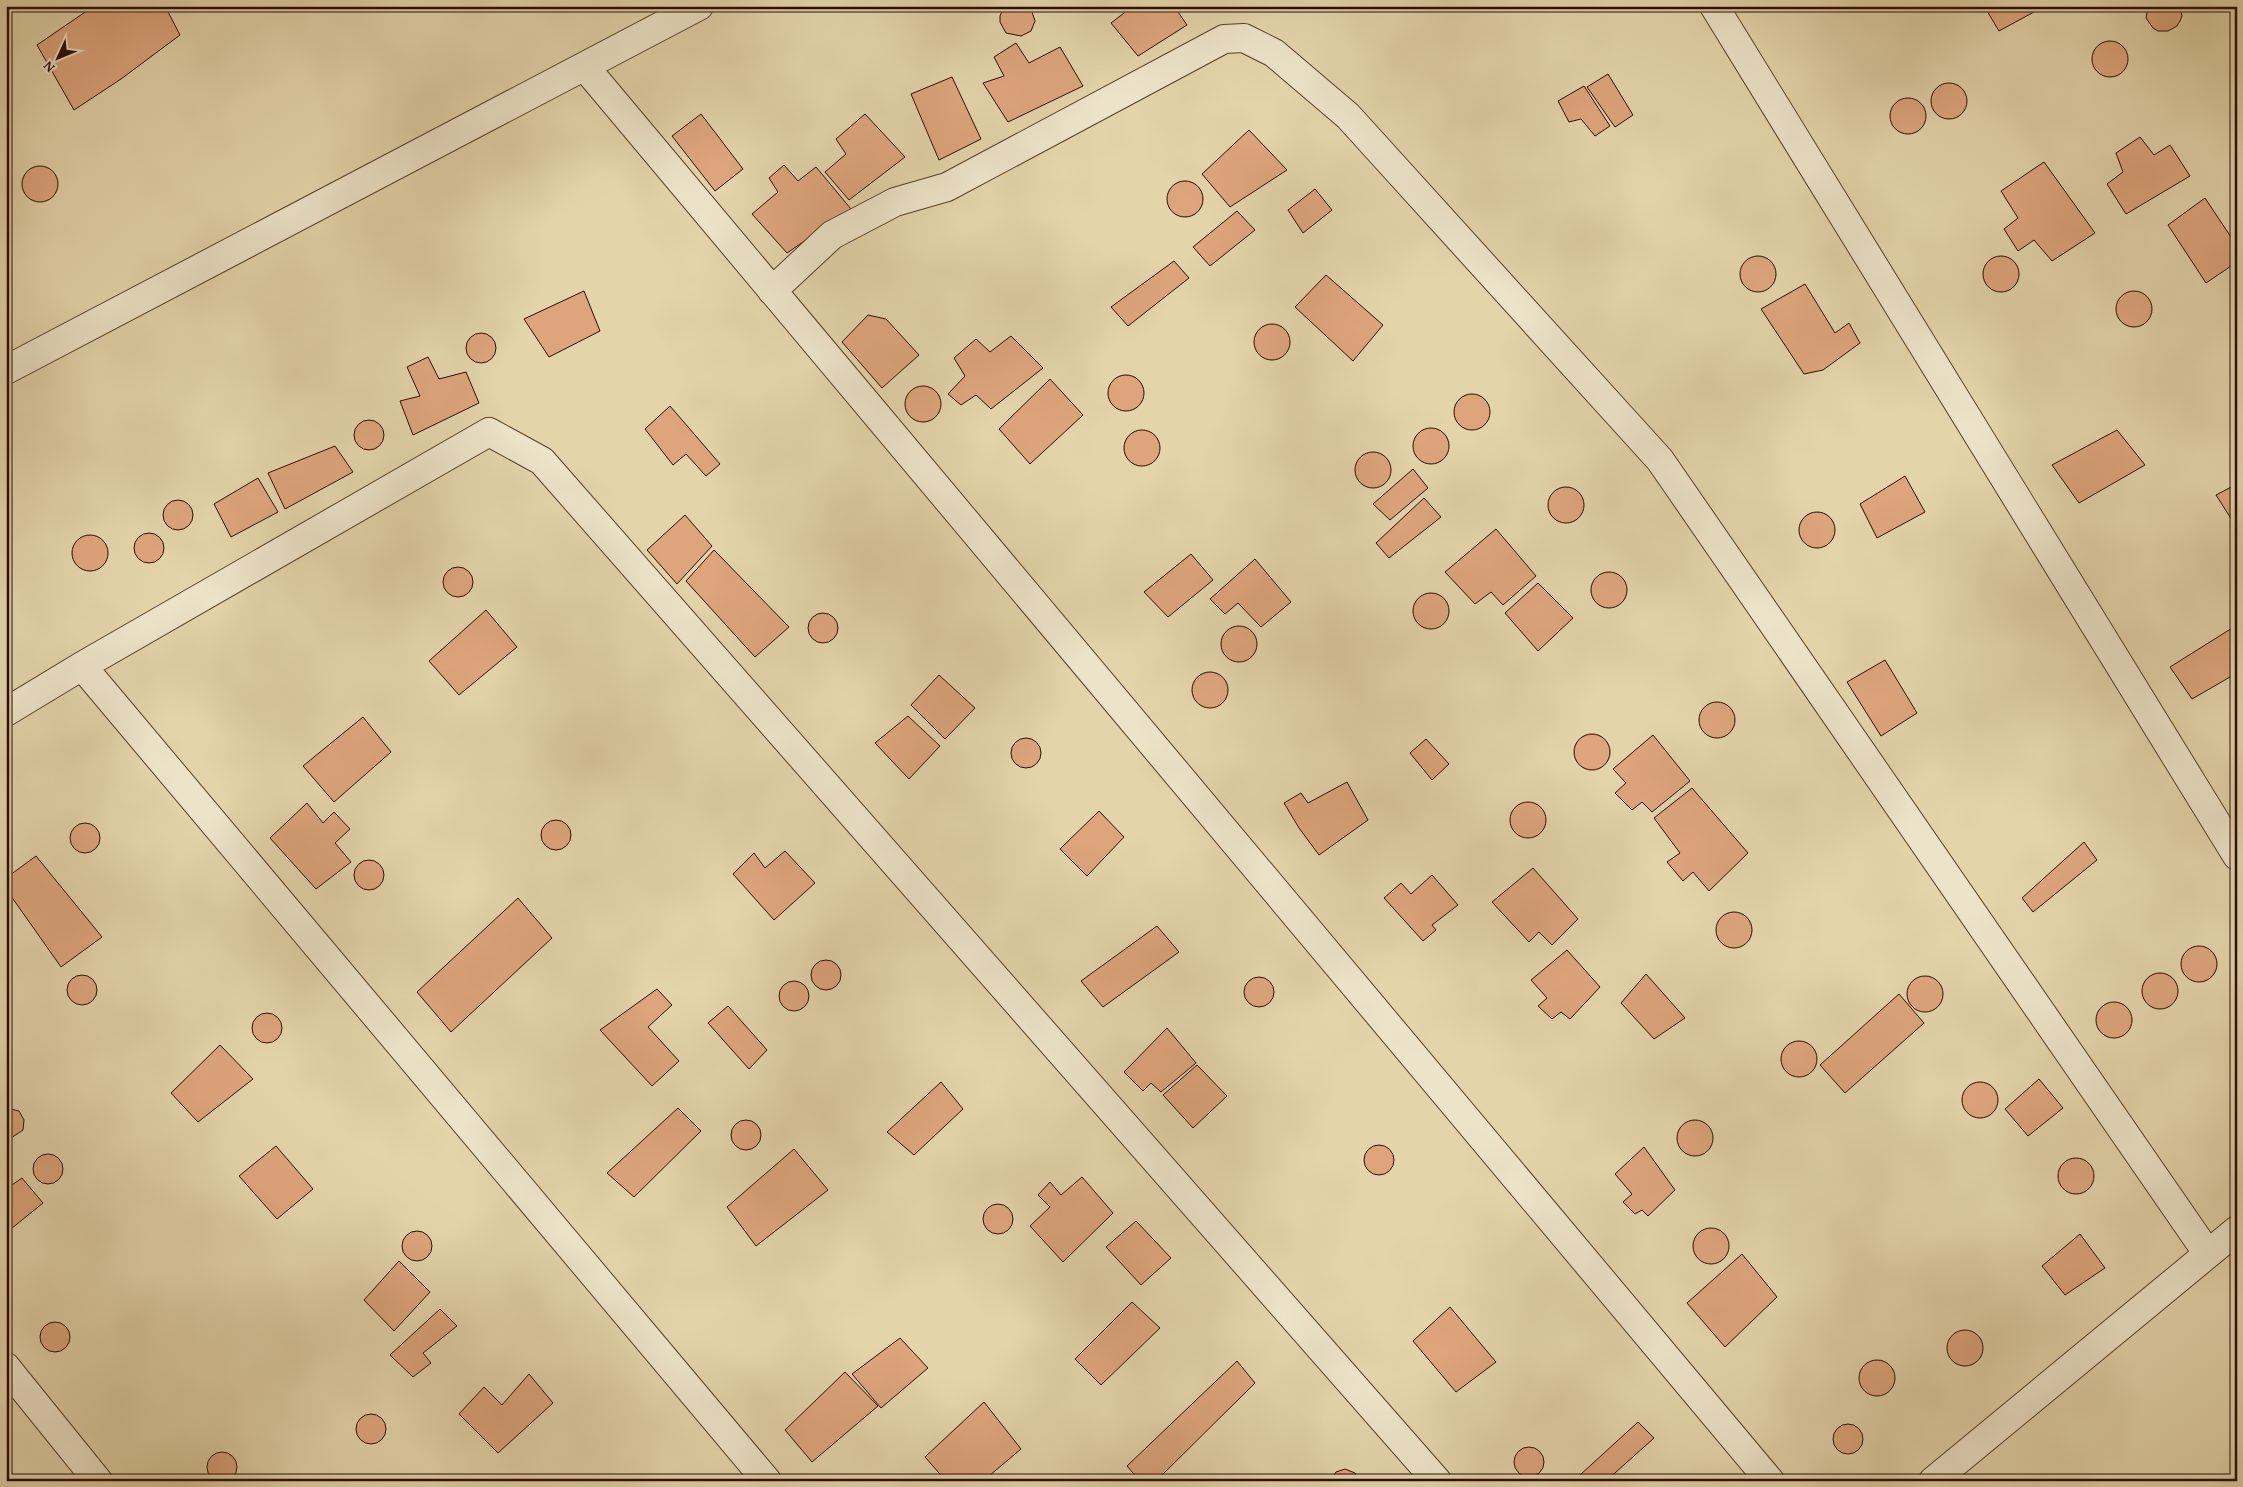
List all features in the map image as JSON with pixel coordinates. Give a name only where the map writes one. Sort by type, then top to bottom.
[{"type":"street","points":[[6,370],[699,6]]},
{"type":"street","points":[[1714,6],[2237,856]]},
{"type":"street","points":[[772,291],[832,234],[895,202],[948,187],[1224,39],[1244,38],[1274,53],[1348,116],[1660,460],[2208,1254]]},
{"type":"street","points":[[585,67],[1770,1481]]},
{"type":"street","points":[[6,712],[82,666],[489,432],[542,461],[1437,1481]]},
{"type":"street","points":[[82,666],[767,1481]]},
{"type":"street","points":[[1933,1481],[2237,1230]]},
{"type":"street","points":[[6,1367],[98,1481]]},
{"type":"building","points":[[94,6],[165,6],[180,35],[121,79],[74,110],[37,45]]},
{"type":"building","points":[[1004,6],[1030,6],[1035,21],[1031,31],[1021,36],[1006,33],[1000,22]]},
{"type":"building","points":[[1133,6],[1174,6],[1187,25],[1138,56],[1111,23]]},
{"type":"building","points":[[1984,6],[2045,6],[1999,31]]},
{"type":"building","points":[[2148,6],[2180,6],[2182,16],[2177,26],[2168,31],[2158,31],[2153,28],[2146,18]]},
{"type":"building","points":[[2110,41],[2122,47],[2128,59],[2122,71],[2110,77],[2098,71],[2092,59],[2098,47]]},
{"type":"building","points":[[1016,43],[1029,63],[1060,47],[1083,86],[1008,122],[983,83],[1004,76],[994,57]]},
{"type":"building","points":[[1608,74],[1633,115],[1615,127],[1587,87]]},
{"type":"building","points":[[952,77],[981,139],[939,160],[911,94]]},
{"type":"building","points":[[1949,83],[1961,89],[1967,101],[1961,113],[1949,119],[1937,113],[1931,101],[1937,89]]},
{"type":"building","points":[[1584,86],[1610,126],[1595,136],[1581,119],[1569,122],[1558,101]]},
{"type":"building","points":[[1908,98],[1921,103],[1926,116],[1921,129],[1908,134],[1895,129],[1890,116],[1895,103]]},
{"type":"building","points":[[701,114],[743,169],[715,191],[672,136]]},
{"type":"building","points":[[865,114],[905,157],[849,200],[825,172],[846,154],[836,139]]},
{"type":"building","points":[[1249,130],[1287,170],[1230,207],[1202,174]]},
{"type":"building","points":[[2140,137],[2154,155],[2170,145],[2190,176],[2126,214],[2107,184],[2123,172],[2116,153]]},
{"type":"building","points":[[2044,162],[2095,233],[2052,261],[2034,240],[2018,251],[2004,229],[2018,218],[2001,191]]},
{"type":"building","points":[[784,165],[798,181],[816,167],[851,209],[787,253],[752,214],[778,192],[769,178]]},
{"type":"building","points":[[40,166],[47,167],[53,171],[57,177],[57,191],[53,197],[47,201],[40,202],[33,201],[27,197],[23,191],[22,184],[23,177],[27,171],[33,167]]},
{"type":"building","points":[[1185,181],[1198,186],[1203,199],[1198,212],[1185,217],[1172,212],[1167,199],[1172,186]]},
{"type":"building","points":[[1315,189],[1332,210],[1303,233],[1288,210]]},
{"type":"building","points":[[2205,198],[2237,246],[2237,262],[2206,283],[2168,225]]},
{"type":"building","points":[[1237,211],[1255,230],[1210,266],[1193,247]]},
{"type":"building","points":[[1758,256],[1771,261],[1776,274],[1771,287],[1758,292],[1745,287],[1740,274],[1745,261]]},
{"type":"building","points":[[2001,256],[2014,261],[2019,274],[2014,287],[2001,292],[1988,287],[1983,274],[1988,261]]},
{"type":"building","points":[[1174,261],[1189,278],[1128,326],[1111,307]]},
{"type":"building","points":[[1326,275],[1383,325],[1353,361],[1295,307]]},
{"type":"building","points":[[1805,284],[1835,333],[1849,323],[1860,343],[1823,370],[1804,374],[1761,309]]},
{"type":"building","points":[[584,291],[600,331],[549,357],[524,319]]},
{"type":"building","points":[[2134,291],[2146,297],[2152,309],[2146,321],[2134,327],[2122,321],[2116,309],[2122,297]]},
{"type":"building","points":[[868,315],[886,319],[919,355],[882,388],[842,342]]},
{"type":"building","points":[[1272,324],[1285,329],[1290,342],[1285,355],[1272,360],[1259,355],[1254,342],[1259,329]]},
{"type":"building","points":[[481,333],[492,337],[496,348],[492,359],[481,363],[470,359],[466,348],[470,337]]},
{"type":"building","points":[[1011,336],[1043,368],[991,409],[976,395],[961,405],[948,394],[965,376],[954,358],[976,339],[990,352]]},
{"type":"building","points":[[428,357],[439,379],[466,372],[479,403],[413,435],[400,401],[420,396],[407,367]]},
{"type":"building","points":[[1126,375],[1139,380],[1144,393],[1139,406],[1126,411],[1113,406],[1108,393],[1113,380]]},
{"type":"building","points":[[1050,379],[1083,415],[1030,464],[999,429]]},
{"type":"building","points":[[923,386],[936,391],[941,404],[936,417],[923,422],[910,417],[905,404],[910,391]]},
{"type":"building","points":[[1472,394],[1485,399],[1490,412],[1485,425],[1472,430],[1459,425],[1454,412],[1459,399]]},
{"type":"building","points":[[670,406],[720,464],[706,476],[686,454],[673,465],[645,429]]},
{"type":"building","points":[[369,420],[380,424],[384,435],[380,446],[369,450],[358,446],[354,435],[358,424]]},
{"type":"building","points":[[1431,428],[1444,433],[1449,446],[1444,459],[1431,464],[1418,459],[1413,446],[1418,433]]},
{"type":"building","points":[[1142,430],[1154,436],[1160,448],[1154,460],[1142,466],[1130,460],[1124,448],[1130,436]]},
{"type":"building","points":[[2117,430],[2145,465],[2079,503],[2052,465]]},
{"type":"building","points":[[335,446],[353,472],[285,509],[268,473]]},
{"type":"building","points":[[1373,452],[1385,458],[1391,470],[1385,482],[1373,488],[1361,482],[1355,470],[1361,458]]},
{"type":"building","points":[[1413,469],[1428,488],[1390,520],[1373,504]]},
{"type":"building","points":[[1905,476],[1925,512],[1877,538],[1860,504]]},
{"type":"building","points":[[258,478],[278,512],[231,537],[214,504]]},
{"type":"building","points":[[2237,484],[2237,528],[2216,495]]},
{"type":"building","points":[[1566,487],[1578,493],[1584,505],[1578,517],[1566,523],[1554,517],[1548,505],[1554,493]]},
{"type":"building","points":[[1424,498],[1441,517],[1389,558],[1376,543]]},
{"type":"building","points":[[178,500],[189,504],[193,515],[189,526],[178,530],[167,526],[163,515],[167,504]]},
{"type":"building","points":[[1817,512],[1830,517],[1835,530],[1830,543],[1817,548],[1804,543],[1799,530],[1804,517]]},
{"type":"building","points":[[685,515],[712,546],[677,584],[647,550]]},
{"type":"building","points":[[1496,529],[1536,576],[1503,605],[1491,592],[1475,604],[1445,572]]},
{"type":"building","points":[[149,533],[160,537],[164,548],[160,559],[149,563],[138,559],[134,548],[138,537]]},
{"type":"building","points":[[90,535],[97,536],[103,540],[107,546],[107,560],[103,566],[97,570],[90,571],[83,570],[77,566],[73,560],[72,553],[73,546],[77,540],[83,536]]},
{"type":"building","points":[[714,550],[789,627],[755,657],[686,581]]},
{"type":"building","points":[[1191,554],[1213,580],[1168,617],[1144,592]]},
{"type":"building","points":[[1255,559],[1291,602],[1261,627],[1238,603],[1225,614],[1210,599]]},
{"type":"building","points":[[458,567],[469,571],[473,582],[469,593],[458,597],[447,593],[443,582],[447,571]]},
{"type":"building","points":[[1609,572],[1622,577],[1627,590],[1622,603],[1609,608],[1596,603],[1591,590],[1596,577]]},
{"type":"building","points":[[1538,583],[1573,618],[1538,651],[1505,613]]},
{"type":"building","points":[[1431,593],[1444,598],[1449,611],[1444,624],[1431,629],[1418,624],[1413,611],[1418,598]]},
{"type":"building","points":[[486,610],[517,647],[459,695],[429,661]]},
{"type":"building","points":[[823,613],[834,617],[838,628],[834,639],[823,643],[812,639],[808,628],[812,617]]},
{"type":"building","points":[[2237,625],[2237,673],[2192,699],[2170,667]]},
{"type":"building","points":[[1239,626],[1252,631],[1257,644],[1252,657],[1239,662],[1226,657],[1221,644],[1226,631]]},
{"type":"building","points":[[1885,660],[1917,713],[1881,736],[1847,682]]},
{"type":"building","points":[[1210,672],[1222,678],[1228,690],[1222,702],[1210,708],[1198,702],[1192,690],[1198,678]]},
{"type":"building","points":[[939,675],[975,708],[945,739],[911,705]]},
{"type":"building","points":[[1717,702],[1729,708],[1735,720],[1729,732],[1717,738],[1705,732],[1699,720],[1705,708]]},
{"type":"building","points":[[908,716],[940,746],[909,779],[875,743]]},
{"type":"building","points":[[363,717],[391,752],[334,802],[303,766]]},
{"type":"building","points":[[1592,734],[1605,739],[1610,752],[1605,765],[1592,770],[1579,765],[1574,752],[1579,739]]},
{"type":"building","points":[[1653,735],[1690,781],[1652,812],[1642,802],[1632,810],[1615,793],[1626,783],[1613,769]]},
{"type":"building","points":[[1026,738],[1037,742],[1041,753],[1037,764],[1026,768],[1015,764],[1011,753],[1015,742]]},
{"type":"building","points":[[1426,739],[1449,764],[1432,780],[1410,753]]},
{"type":"building","points":[[1347,782],[1368,820],[1319,855],[1299,828],[1284,803],[1301,793],[1308,803]]},
{"type":"building","points":[[1692,788],[1748,853],[1709,891],[1693,872],[1683,881],[1667,862],[1680,853],[1654,818]]},
{"type":"building","points":[[1528,802],[1540,808],[1546,820],[1540,832],[1528,838],[1516,832],[1510,820],[1516,808]]},
{"type":"building","points":[[307,803],[323,823],[334,812],[350,829],[335,843],[351,862],[316,889],[270,838]]},
{"type":"building","points":[[1099,811],[1124,837],[1087,876],[1060,849]]},
{"type":"building","points":[[556,820],[567,824],[571,835],[567,846],[556,850],[545,846],[541,835],[545,824]]},
{"type":"building","points":[[85,823],[96,827],[100,838],[96,849],[85,853],[74,849],[70,838],[74,827]]},
{"type":"building","points":[[2084,842],[2097,860],[2033,912],[2022,898]]},
{"type":"building","points":[[785,851],[815,883],[774,920],[733,874],[754,853],[765,868]]},
{"type":"building","points":[[36,856],[102,937],[61,967],[6,889],[6,878]]},
{"type":"building","points":[[369,860],[380,864],[384,875],[380,886],[369,890],[358,886],[354,875],[358,864]]},
{"type":"building","points":[[1533,868],[1578,919],[1552,945],[1539,932],[1529,942],[1492,902]]},
{"type":"building","points":[[1432,875],[1458,905],[1432,925],[1436,930],[1423,941],[1384,898],[1401,883],[1411,894]]},
{"type":"building","points":[[518,898],[552,938],[451,1032],[417,992]]},
{"type":"building","points":[[1734,912],[1746,918],[1752,930],[1746,942],[1734,948],[1722,942],[1716,930],[1722,918]]},
{"type":"building","points":[[1157,926],[1179,952],[1103,1007],[1081,981]]},
{"type":"building","points":[[2199,946],[2212,951],[2217,964],[2212,977],[2199,982],[2186,977],[2181,964],[2186,951]]},
{"type":"building","points":[[1567,950],[1600,987],[1570,1019],[1561,1012],[1552,1019],[1538,1006],[1547,998],[1531,980]]},
{"type":"building","points":[[826,960],[837,964],[841,975],[837,986],[826,990],[815,986],[811,975],[815,964]]},
{"type":"building","points":[[2160,973],[2172,979],[2178,991],[2172,1003],[2160,1009],[2148,1003],[2142,991],[2148,979]]},
{"type":"building","points":[[1646,974],[1685,1018],[1654,1039],[1621,1003]]},
{"type":"building","points":[[82,975],[93,979],[97,990],[93,1001],[82,1005],[71,1001],[67,990],[71,979]]},
{"type":"building","points":[[1925,976],[1937,982],[1943,994],[1937,1006],[1925,1012],[1913,1006],[1907,994],[1913,982]]},
{"type":"building","points":[[1259,977],[1270,981],[1274,992],[1270,1003],[1259,1007],[1248,1003],[1244,992],[1248,981]]},
{"type":"building","points":[[794,981],[805,985],[809,996],[805,1007],[794,1011],[783,1007],[779,996],[783,985]]},
{"type":"building","points":[[657,989],[672,1005],[648,1027],[679,1061],[652,1086],[600,1030]]},
{"type":"building","points":[[1899,994],[1924,1023],[1845,1093],[1820,1065]]},
{"type":"building","points":[[2114,1002],[2126,1008],[2132,1020],[2126,1032],[2114,1038],[2102,1032],[2096,1020],[2102,1008]]},
{"type":"building","points":[[728,1006],[767,1050],[749,1069],[708,1023]]},
{"type":"building","points":[[267,1013],[278,1017],[282,1028],[278,1039],[267,1043],[256,1039],[252,1028],[256,1017]]},
{"type":"building","points":[[1167,1028],[1196,1063],[1161,1092],[1151,1083],[1143,1091],[1124,1072]]},
{"type":"building","points":[[1799,1041],[1812,1046],[1817,1059],[1812,1072],[1799,1077],[1786,1072],[1781,1059],[1786,1046]]},
{"type":"building","points":[[220,1045],[253,1079],[198,1122],[171,1093]]},
{"type":"building","points":[[1197,1065],[1227,1096],[1193,1128],[1163,1095]]},
{"type":"building","points":[[2039,1079],[2063,1108],[2028,1136],[2005,1109]]},
{"type":"building","points":[[941,1082],[963,1109],[914,1155],[887,1132]]},
{"type":"building","points":[[1980,1082],[1993,1087],[1998,1100],[1993,1113],[1980,1118],[1967,1113],[1962,1100],[1967,1087]]},
{"type":"building","points":[[6,1108],[19,1111],[24,1120],[23,1130],[11,1138],[6,1138]]},
{"type":"building","points":[[678,1108],[701,1131],[634,1197],[607,1173]]},
{"type":"building","points":[[746,1120],[757,1124],[761,1135],[757,1146],[746,1150],[735,1146],[731,1135],[735,1124]]},
{"type":"building","points":[[1695,1120],[1708,1125],[1713,1138],[1708,1151],[1695,1156],[1682,1151],[1677,1138],[1682,1125]]},
{"type":"building","points":[[1379,1145],[1390,1149],[1394,1160],[1390,1171],[1379,1175],[1368,1171],[1364,1160],[1368,1149]]},
{"type":"building","points":[[276,1146],[313,1189],[277,1219],[239,1176]]},
{"type":"building","points":[[1644,1147],[1675,1190],[1648,1216],[1642,1210],[1635,1214],[1623,1202],[1632,1194],[1615,1174]]},
{"type":"building","points":[[794,1149],[828,1190],[756,1246],[727,1207]]},
{"type":"building","points":[[48,1154],[59,1158],[63,1169],[59,1180],[48,1184],[37,1180],[33,1169],[37,1158]]},
{"type":"building","points":[[2076,1158],[2088,1164],[2094,1176],[2088,1188],[2076,1194],[2064,1188],[2058,1176],[2064,1164]]},
{"type":"building","points":[[1082,1177],[1113,1213],[1063,1262],[1030,1226],[1050,1207],[1038,1195],[1050,1182],[1061,1195]]},
{"type":"building","points":[[22,1178],[43,1203],[6,1233],[6,1189]]},
{"type":"building","points":[[998,1204],[1009,1208],[1013,1219],[1009,1230],[998,1234],[987,1230],[983,1219],[987,1208]]},
{"type":"building","points":[[1136,1221],[1171,1258],[1141,1285],[1106,1247]]},
{"type":"building","points":[[1711,1228],[1724,1233],[1729,1246],[1724,1259],[1711,1264],[1698,1259],[1693,1246],[1698,1233]]},
{"type":"building","points":[[417,1231],[428,1235],[432,1246],[428,1257],[417,1261],[406,1257],[402,1246],[406,1235]]},
{"type":"building","points":[[2080,1234],[2105,1268],[2065,1295],[2042,1266]]},
{"type":"building","points":[[1742,1254],[1777,1297],[1725,1347],[1687,1303]]},
{"type":"building","points":[[399,1261],[430,1292],[394,1331],[364,1300]]},
{"type":"building","points":[[1132,1302],[1160,1328],[1101,1385],[1075,1359]]},
{"type":"building","points":[[1450,1307],[1496,1362],[1456,1392],[1413,1341]]},
{"type":"building","points":[[440,1309],[457,1326],[423,1353],[431,1363],[413,1377],[390,1355]]},
{"type":"building","points":[[55,1322],[66,1326],[70,1337],[66,1348],[55,1352],[44,1348],[40,1337],[44,1326]]},
{"type":"building","points":[[1965,1330],[1978,1335],[1983,1348],[1978,1361],[1965,1366],[1952,1361],[1947,1348],[1952,1335]]},
{"type":"building","points":[[900,1338],[928,1368],[881,1408],[852,1374]]},
{"type":"building","points":[[1877,1360],[1890,1365],[1895,1378],[1890,1391],[1877,1396],[1864,1391],[1859,1378],[1864,1365]]},
{"type":"building","points":[[1237,1361],[1255,1383],[1156,1481],[1140,1481],[1127,1466]]},
{"type":"building","points":[[845,1372],[878,1406],[812,1462],[785,1430]]},
{"type":"building","points":[[529,1374],[553,1403],[498,1453],[459,1414],[484,1387],[502,1405]]},
{"type":"building","points":[[984,1402],[1021,1449],[983,1481],[946,1481],[925,1457]]},
{"type":"building","points":[[371,1414],[382,1418],[386,1429],[382,1440],[371,1444],[360,1440],[356,1429],[360,1418]]},
{"type":"building","points":[[1638,1422],[1654,1438],[1606,1481],[1586,1481],[1580,1475]]},
{"type":"building","points":[[1848,1424],[1859,1428],[1863,1439],[1859,1450],[1848,1454],[1837,1450],[1833,1439],[1837,1428]]},
{"type":"building","points":[[1529,1447],[1540,1451],[1544,1462],[1540,1473],[1529,1477],[1518,1473],[1514,1462],[1518,1451]]},
{"type":"building","points":[[222,1452],[233,1456],[237,1467],[233,1478],[222,1482],[211,1478],[207,1467],[211,1456]]},
{"type":"building","points":[[1345,1469],[1355,1473],[1360,1481],[1330,1481],[1336,1472]]}]
